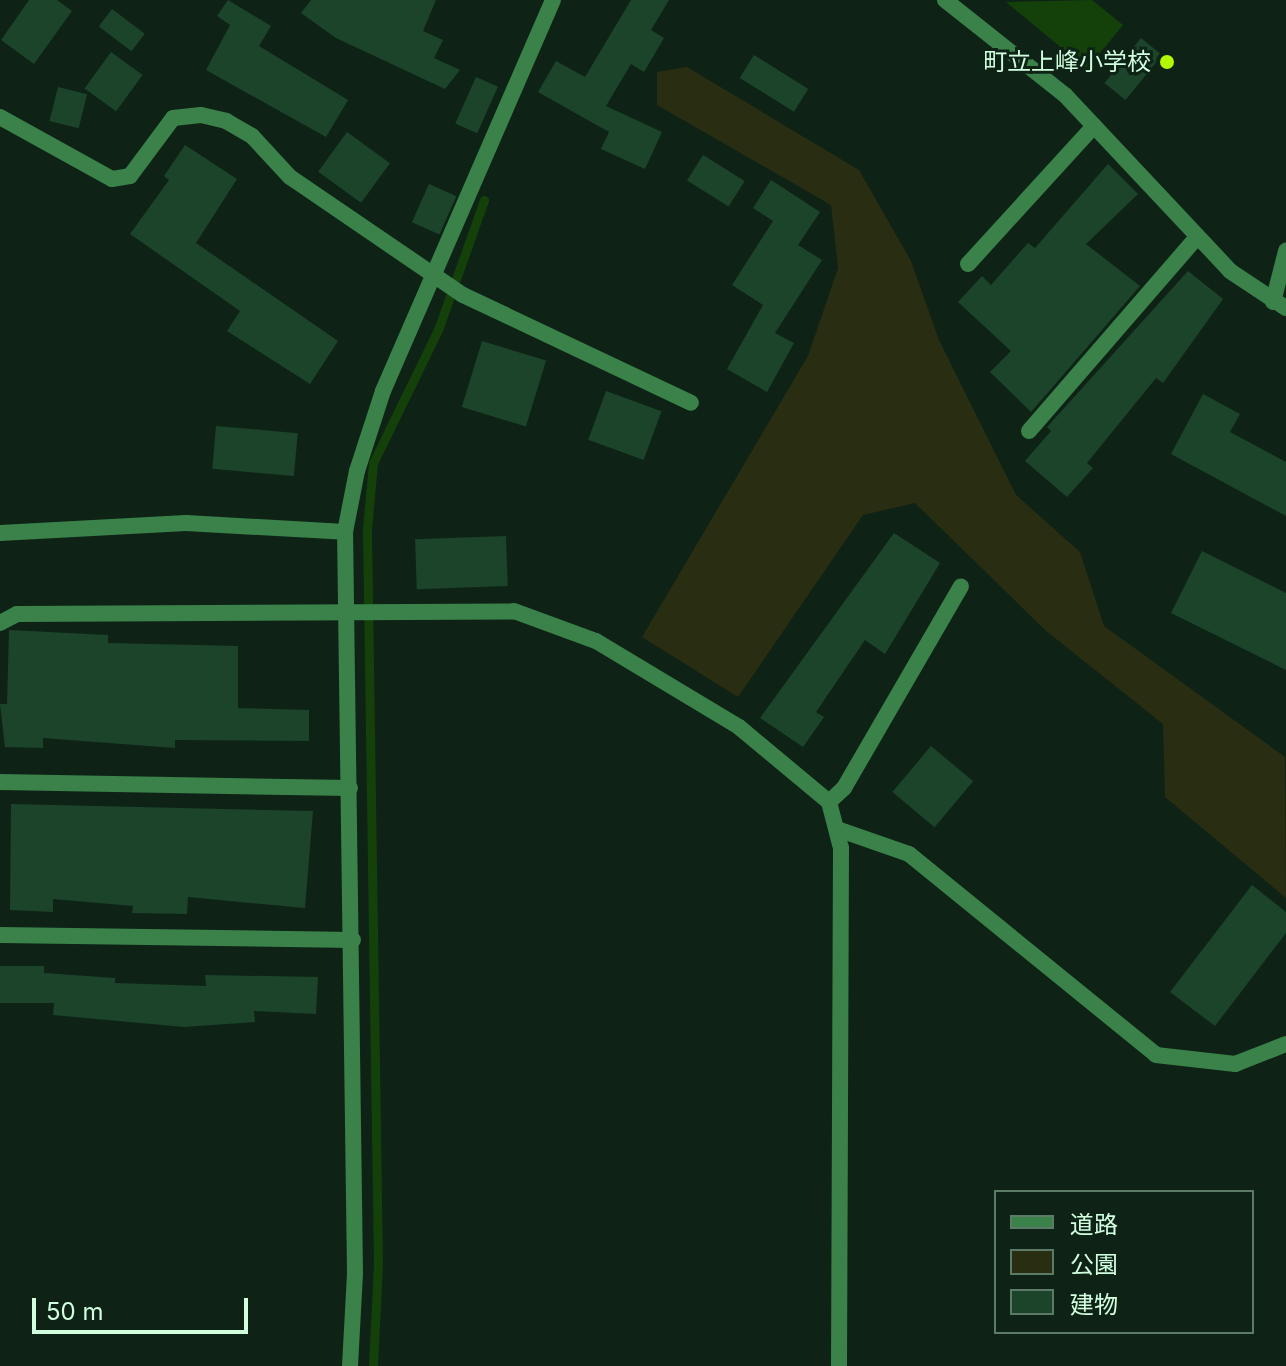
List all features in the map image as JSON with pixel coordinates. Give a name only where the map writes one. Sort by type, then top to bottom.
[{"type":"street","points":[[350,1366],[355,1273],[353,940],[345,532],[357,471],[383,391],[553,0]]},
{"type":"street","points":[[945,0],[1065,95],[1230,271],[1279,305],[1286,251]]},
{"type":"street","points":[[0,117],[112,179],[130,176],[173,118],[201,115],[226,121],[252,136],[290,177],[463,295],[691,403]]},
{"type":"street","points":[[968,264],[1094,126]]},
{"type":"street","points":[[1029,431],[1197,237]]},
{"type":"street","points":[[0,533],[186,523],[345,532]]},
{"type":"street","points":[[829,802],[844,788],[961,586]]},
{"type":"street","points":[[0,623],[17,614],[514,611],[596,641],[739,727],[829,802],[840,830],[839,1366]]},
{"type":"street","points":[[0,782],[350,788]]},
{"type":"street","points":[[840,830],[909,854],[1156,1055],[1235,1064],[1286,1044]]},
{"type":"street","points":[[0,935],[353,940]]},
{"type":"green space","points":[[687,67],[859,170],[911,261],[939,340],[1016,495],[1080,552],[1104,626],[1285,757],[1286,898],[1165,797],[1163,724],[1045,630],[915,503],[863,515],[738,697],[642,637],[808,356],[838,268],[831,205],[657,105],[657,72]]},
{"type":"shaded area","points":[[1092,0],[1123,25],[1087,69],[1006,2]]},
{"type":"building","points":[[29,0],[57,0],[72,11],[34,64],[1,40]]},
{"type":"building","points":[[228,0],[271,26],[259,46],[348,100],[326,137],[206,70],[230,25],[217,16]]},
{"type":"building","points":[[311,0],[436,0],[423,31],[443,40],[434,58],[460,70],[445,89],[336,38],[301,13]]},
{"type":"building","points":[[631,0],[669,0],[651,30],[664,38],[644,72],[631,64],[606,106],[662,132],[645,169],[601,149],[609,132],[538,92],[556,61],[585,77]]},
{"type":"building","points":[[112,9],[145,34],[132,51],[99,27]]},
{"type":"building","points":[[1141,38],[1162,55],[1125,100],[1104,83]]},
{"type":"building","points":[[111,52],[143,75],[116,111],[85,88]]},
{"type":"building","points":[[754,55],[808,89],[794,112],[740,78]]},
{"type":"building","points":[[476,77],[498,87],[477,133],[455,124]]},
{"type":"building","points":[[58,87],[87,94],[79,128],[50,121]]},
{"type":"building","points":[[347,132],[390,163],[361,203],[318,172]]},
{"type":"building","points":[[185,145],[237,179],[196,243],[338,341],[310,384],[227,331],[240,311],[130,234],[169,180],[164,176]]},
{"type":"building","points":[[703,155],[745,181],[729,206],[687,180]]},
{"type":"building","points":[[1108,164],[1138,194],[1086,244],[1140,286],[1031,412],[990,372],[1011,351],[958,302],[982,276],[991,285],[1028,243],[1035,248]]},
{"type":"building","points":[[771,180],[820,212],[798,245],[822,260],[775,333],[794,343],[767,392],[727,369],[763,305],[732,285],[773,221],[753,208]]},
{"type":"building","points":[[429,184],[456,196],[439,235],[412,222]]},
{"type":"building","points":[[1188,271],[1223,299],[1163,383],[1156,378],[1087,463],[1093,468],[1067,497],[1025,461],[1051,431],[1047,427]]},
{"type":"building","points":[[482,341],[546,361],[526,427],[462,407]]},
{"type":"building","points":[[606,391],[661,411],[644,460],[588,440]]},
{"type":"building","points":[[1203,394],[1240,414],[1230,432],[1286,462],[1286,516],[1171,454]]},
{"type":"building","points":[[216,426],[298,433],[294,476],[212,469]]},
{"type":"building","points":[[894,533],[940,563],[885,654],[865,640],[816,712],[824,717],[803,747],[760,718]]},
{"type":"building","points":[[506,536],[508,586],[417,589],[415,539]]},
{"type":"building","points":[[1202,551],[1286,593],[1286,670],[1171,613]]},
{"type":"building","points":[[9,630],[108,635],[108,643],[238,646],[238,708],[309,710],[309,741],[175,740],[175,748],[43,738],[43,748],[5,747],[0,704],[7,704]]},
{"type":"building","points":[[931,746],[973,781],[935,827],[892,792]]},
{"type":"building","points":[[11,804],[313,811],[305,908],[188,897],[187,914],[132,913],[133,906],[53,899],[53,912],[10,910]]},
{"type":"building","points":[[1252,885],[1286,912],[1286,933],[1215,1026],[1170,992]]},
{"type":"building","points":[[0,966],[44,966],[44,973],[115,978],[115,983],[206,986],[205,975],[318,977],[316,1014],[254,1011],[255,1022],[184,1027],[53,1015],[54,1003],[0,1003]]},
{"type":"waterway","points":[[373,1366],[378,1265],[367,529],[373,463],[438,330],[484,200]]},
{"type":"place","name":"町立上峰小学校","points":[[1167,62]]}]
